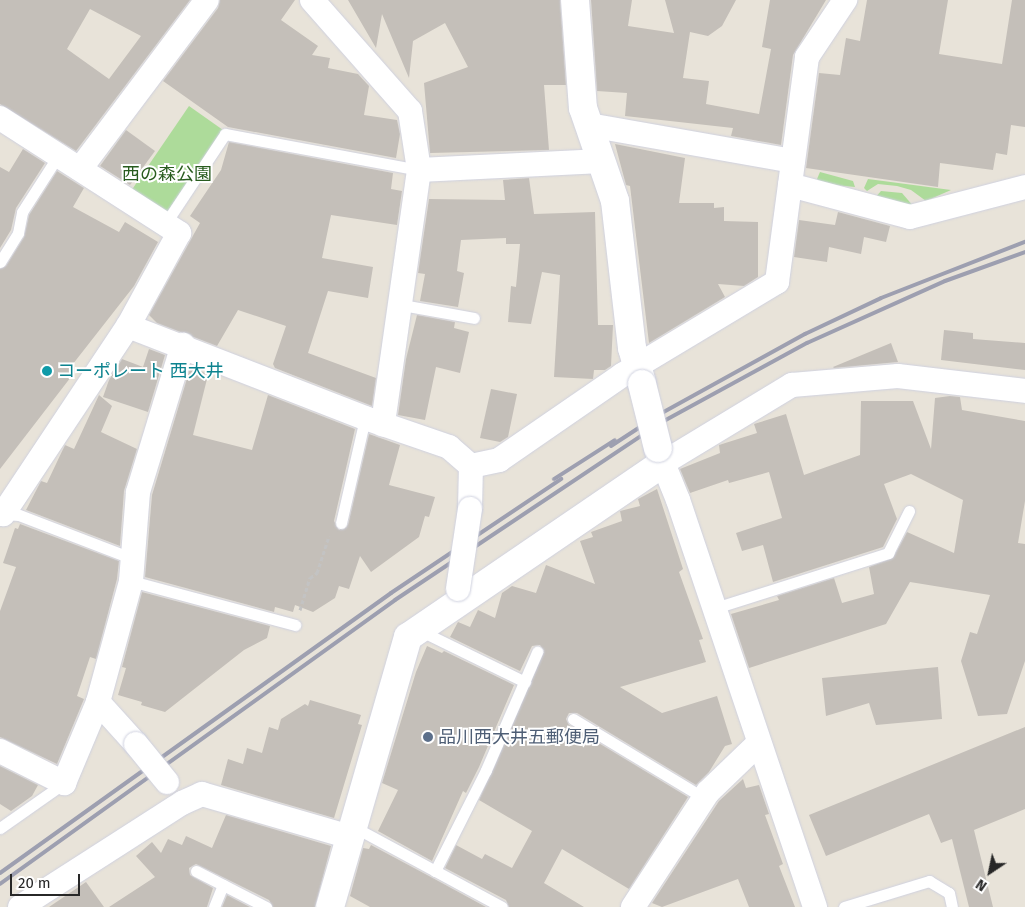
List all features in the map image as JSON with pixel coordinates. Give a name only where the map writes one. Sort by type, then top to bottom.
[{"type":"street","points":[[80,169],[208,0]]},
{"type":"street","points":[[312,0],[410,111],[418,170],[402,305],[374,421]]},
{"type":"street","points":[[575,0],[583,108],[616,201],[632,348],[660,456],[714,608],[815,907]]},
{"type":"street","points":[[471,466],[499,460],[640,375],[777,282],[807,58],[845,0]]},
{"type":"street","points":[[0,118],[180,233],[128,326],[2,514]]},
{"type":"street","points":[[589,125],[793,161]]},
{"type":"street","points":[[418,170],[602,161]]},
{"type":"street","points":[[790,185],[910,217],[1025,186]]},
{"type":"street","points":[[128,326],[374,421],[449,447],[471,466]]},
{"type":"street","points":[[0,751],[64,783],[98,702],[131,570],[138,492],[183,346]]},
{"type":"street","points":[[337,904],[352,832],[408,637],[456,597],[660,456],[792,385],[898,376],[1025,391]]},
{"type":"street","points":[[456,597],[470,509],[471,466]]},
{"type":"street","points":[[98,702],[136,744],[175,792]]},
{"type":"street","points":[[633,907],[704,798],[759,742]]},
{"type":"street","points":[[20,907],[175,792],[202,794],[352,832]]},
{"type":"lane","points":[[165,224],[225,134],[418,170]]},
{"type":"lane","points":[[0,262],[18,232],[22,212],[58,156]]},
{"type":"lane","points":[[402,305],[474,318]]},
{"type":"lane","points":[[341,523],[374,421]]},
{"type":"lane","points":[[714,608],[888,553],[909,511]]},
{"type":"lane","points":[[2,514],[18,515],[131,570],[295,625]]},
{"type":"lane","points":[[418,630],[525,682]]},
{"type":"lane","points":[[434,871],[486,770],[537,652]]},
{"type":"lane","points":[[573,719],[704,798]]},
{"type":"lane","points":[[0,828],[64,783]]},
{"type":"lane","points":[[352,832],[434,871],[502,907]]},
{"type":"lane","points":[[196,871],[266,907]]},
{"type":"lane","points":[[844,907],[929,881],[949,893],[952,907]]},
{"type":"lane","points":[[214,907],[223,885]]},
{"type":"path","points":[[295,625],[310,578],[318,573],[332,528],[341,523]]},
{"type":"green space","name":"西の森公園","points":[[189,106],[223,130],[166,214],[131,191]]},
{"type":"green space","points":[[820,172],[853,181],[855,187],[822,184],[817,179]]},
{"type":"green space","points":[[868,179],[951,190],[926,201],[911,190],[897,186],[878,184],[867,191],[864,188]]},
{"type":"green space","points":[[881,191],[902,193],[914,207],[873,200]]},
{"type":"building","points":[[0,0],[190,0],[76,151],[0,104]],"holes":[[[90,9],[141,36],[109,79],[67,49]]]},
{"type":"building","points":[[220,0],[295,0],[281,20],[318,46],[312,55],[330,58],[328,68],[358,74],[369,86],[364,115],[397,120],[400,134],[396,158],[228,127],[163,81],[218,8]]},
{"type":"building","points":[[348,0],[560,0],[566,85],[544,85],[549,150],[430,153],[424,83],[468,67],[445,23],[413,41],[409,78],[382,14],[376,48]]},
{"type":"building","points":[[591,0],[632,0],[628,26],[674,33],[665,0],[736,0],[722,26],[708,36],[690,32],[683,78],[709,81],[706,104],[759,114],[771,49],[762,47],[770,0],[826,0],[793,55],[781,145],[731,136],[733,128],[625,116],[627,93],[597,91]]},
{"type":"building","points":[[867,0],[948,0],[939,54],[1002,64],[1012,0],[1025,0],[1025,127],[1011,125],[1007,155],[996,153],[993,170],[940,163],[938,187],[806,168],[819,73],[840,75],[846,38],[860,41]]},
{"type":"building","points":[[126,130],[155,151],[130,185],[100,166]]},
{"type":"building","points":[[229,142],[393,173],[391,189],[402,191],[397,225],[331,215],[322,258],[373,267],[368,298],[328,291],[308,353],[376,378],[372,406],[275,368],[273,364],[286,326],[238,310],[217,346],[157,323],[149,315],[200,223],[190,216],[221,170]]},
{"type":"building","points":[[615,144],[685,158],[679,203],[714,203],[714,208],[724,207],[724,221],[758,222],[758,277],[744,286],[718,284],[725,297],[649,343],[630,186],[626,185]]},
{"type":"building","points":[[23,149],[45,163],[16,208],[11,230],[0,248],[0,167],[9,172]]},
{"type":"building","points":[[57,171],[84,188],[73,207],[119,232],[125,222],[158,242],[134,286],[69,369],[74,373],[0,469],[0,269],[6,266],[24,237],[29,215]]},
{"type":"building","points":[[529,178],[534,214],[595,212],[598,325],[613,325],[611,366],[605,370],[594,370],[593,379],[554,377],[560,275],[542,272],[531,324],[508,322],[511,286],[516,287],[520,244],[506,244],[506,238],[461,240],[457,271],[464,273],[458,307],[420,301],[425,274],[418,273],[429,199],[505,200],[503,180]]},
{"type":"building","points":[[838,212],[890,226],[886,242],[864,237],[861,254],[829,247],[827,262],[794,257],[799,220],[835,225]]},
{"type":"building","points":[[417,315],[455,322],[454,328],[469,332],[460,373],[436,367],[425,420],[398,415],[406,359]]},
{"type":"building","points":[[944,330],[973,333],[973,339],[1025,343],[1025,370],[941,360]]},
{"type":"building","points":[[891,343],[898,362],[833,367]]},
{"type":"building","points":[[149,349],[165,355],[148,412],[103,397],[109,380],[122,359],[143,367]]},
{"type":"building","points":[[191,365],[208,375],[193,435],[252,450],[268,395],[355,429],[334,521],[339,530],[348,525],[369,434],[400,445],[389,485],[435,497],[429,517],[425,516],[419,537],[371,572],[360,556],[349,589],[339,586],[335,598],[313,612],[295,605],[293,612],[275,607],[274,612],[145,577],[152,495]]},
{"type":"building","points":[[491,389],[517,394],[508,437],[500,442],[480,438]]},
{"type":"building","points":[[99,395],[112,406],[101,432],[137,449],[124,491],[120,546],[26,510],[41,481],[47,483],[65,445],[74,449]]},
{"type":"building","points":[[960,397],[962,410],[1025,421],[1025,501],[1018,543],[1025,544],[1025,661],[1007,714],[978,716],[961,661],[970,632],[977,634],[990,595],[910,582],[886,624],[749,668],[731,614],[779,600],[777,596],[834,578],[842,603],[874,594],[869,567],[893,558],[907,532],[954,553],[963,500],[911,474],[884,484],[897,519],[883,547],[773,582],[763,545],[742,551],[736,533],[782,518],[769,472],[729,483],[728,480],[690,493],[680,469],[720,453],[719,445],[757,433],[754,424],[786,414],[804,475],[860,455],[861,401],[913,401],[931,449],[935,398]]},
{"type":"building","points":[[657,489],[683,569],[679,572],[703,639],[699,640],[706,662],[620,687],[662,713],[717,696],[732,744],[725,746],[709,772],[696,785],[577,713],[569,713],[566,719],[569,725],[688,797],[629,889],[562,849],[544,883],[584,907],[509,907],[506,900],[445,868],[456,845],[482,859],[485,854],[512,868],[532,831],[479,800],[544,651],[540,645],[532,646],[520,671],[450,637],[458,622],[470,627],[478,610],[495,618],[502,593],[512,586],[536,593],[546,565],[595,584],[580,541],[593,537],[591,532],[622,521],[620,511],[640,506],[638,499]]},
{"type":"building","points":[[20,524],[119,561],[117,579],[96,659],[90,657],[77,696],[84,699],[57,764],[0,737],[0,611],[16,567],[3,563],[15,528],[18,529]]},
{"type":"building","points":[[142,592],[270,626],[267,638],[244,650],[165,712],[141,705],[142,702],[118,695],[126,668],[122,667]]},
{"type":"building","points":[[427,646],[442,653],[444,651],[514,685],[479,767],[466,793],[463,791],[432,861],[378,831],[398,790],[382,783],[416,672]]},
{"type":"building","points":[[938,667],[942,719],[876,725],[869,703],[826,716],[822,678]]},
{"type":"building","points":[[310,700],[361,715],[358,724],[362,725],[334,818],[221,785],[228,759],[243,764],[247,748],[262,753],[269,727],[278,730],[281,719],[305,704],[308,706]]},
{"type":"building","points":[[1025,727],[1025,809],[974,830],[993,907],[969,907],[952,839],[941,843],[929,814],[826,856],[809,815]]},
{"type":"building","points":[[0,766],[38,785],[32,796],[11,811],[0,804]]},
{"type":"building","points":[[743,779],[746,788],[759,785],[769,814],[765,815],[783,864],[779,866],[795,907],[749,907],[738,879],[662,907],[652,903],[719,801]]},
{"type":"building","points":[[226,815],[331,846],[315,907],[273,907],[269,900],[196,864],[189,868],[190,875],[213,888],[207,907],[109,907],[155,877],[136,856],[152,842],[161,853],[168,839],[182,845],[186,836],[212,848]]},
{"type":"building","points":[[371,845],[486,907],[370,907],[350,896],[363,848],[369,849]]},
{"type":"building","points":[[86,882],[104,907],[49,907]]},
{"type":"building","points":[[227,895],[250,907],[222,907]]},
{"type":"railway","points":[[611,446],[660,414],[805,334],[881,298],[1025,242]]},
{"type":"railway","points":[[0,884],[395,600],[662,422],[807,343],[945,281],[1025,252]]},
{"type":"railway","points":[[554,479],[615,440]]},
{"type":"railway","points":[[0,873],[391,593],[561,479]]},
{"type":"place","name":"コーポレート 西大井","points":[[47,371]]},
{"type":"place","name":"品川西大井五郵便局","points":[[428,737]]}]
